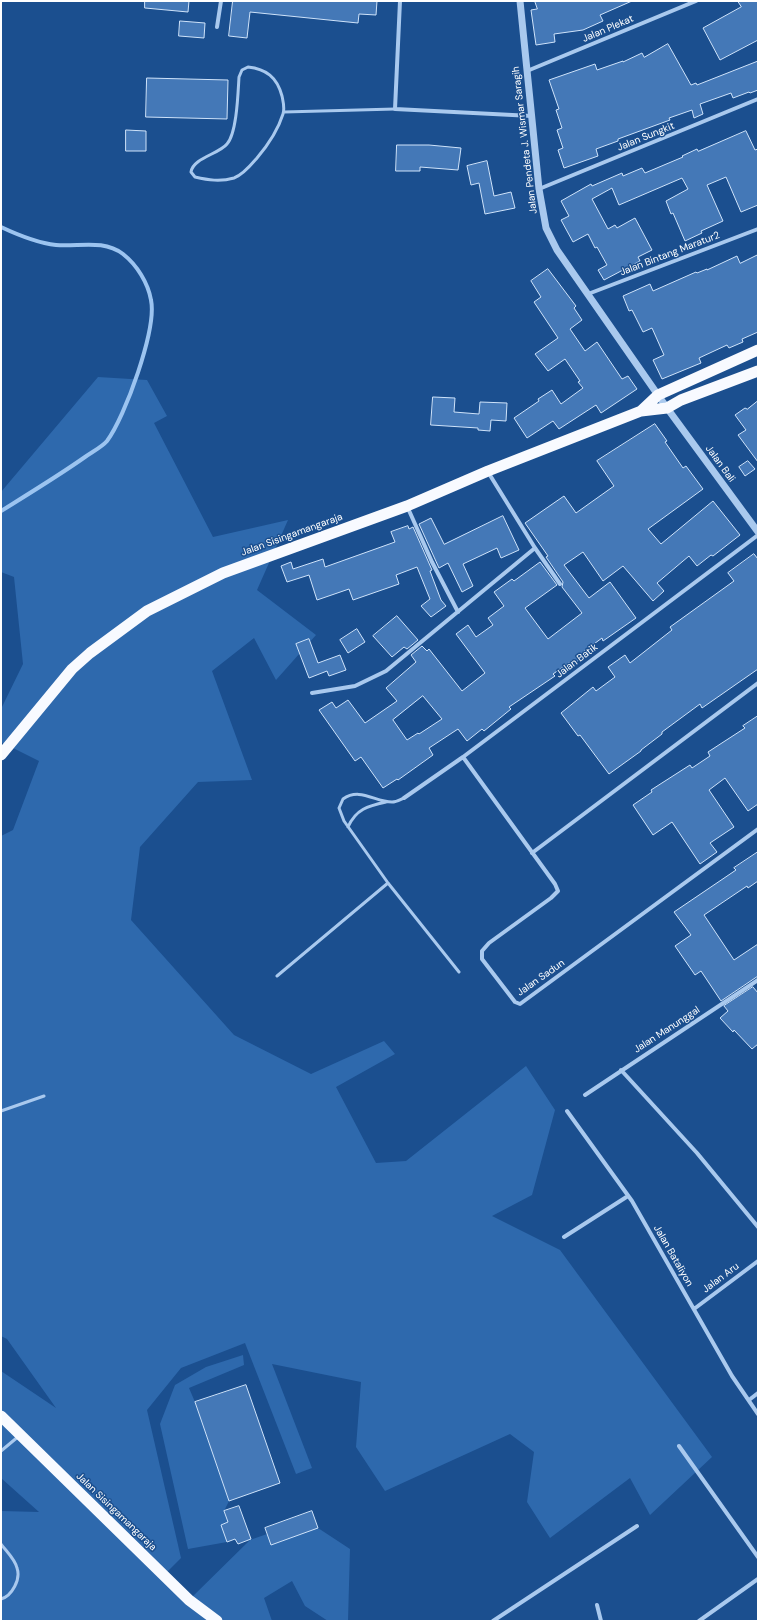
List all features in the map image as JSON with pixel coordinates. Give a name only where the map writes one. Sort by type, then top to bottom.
[{"type":"highway","name":"Jalan Sisingamangaraja","points":[[641,411],[658,395],[758,350]]},
{"type":"highway","points":[[666,408],[681,400],[758,371]]},
{"type":"highway","name":"Jalan Sisingamangaraja","points":[[1,755],[72,669],[101,644],[148,612],[223,573],[407,506],[488,471],[641,411],[666,408]]},
{"type":"highway","name":"Jalan Sisingamangaraja","points":[[1,1416],[189,1600],[216,1621]]},
{"type":"street","points":[[217,28],[221,1]]},
{"type":"street","points":[[400,1],[395,109],[532,116]]},
{"type":"street","name":"Jalan Pendeta J. Wismar Saragih","points":[[520,1],[539,189],[546,228],[588,294],[666,408]]},
{"type":"street","name":"Jalan Plekat","points":[[527,71],[696,1]]},
{"type":"street","name":"Jalan Sungkit","points":[[539,189],[758,99]]},
{"type":"street","name":"Jalan Bintang Maratur2","points":[[588,294],[758,229]]},
{"type":"street","name":"Jalan Bali","points":[[666,408],[758,533]]},
{"type":"street","points":[[488,471],[535,548],[560,584]]},
{"type":"street","points":[[407,506],[432,562],[458,612]]},
{"type":"street","name":"Jalan Batik","points":[[404,798],[463,757],[758,533]]},
{"type":"street","points":[[312,693],[355,686],[386,671],[535,548]]},
{"type":"street","points":[[532,853],[758,683]]},
{"type":"street","name":"Jalan Sadun","points":[[463,757],[556,884],[558,890],[551,898],[489,943],[482,951],[482,959],[515,1002],[520,1004],[758,829]]},
{"type":"street","name":"Jalan Manunggal","points":[[585,1095],[758,980]]},
{"type":"street","points":[[621,1070],[697,1153],[758,1227]]},
{"type":"street","name":"Jalan Bataliyon","points":[[567,1111],[628,1196],[732,1376],[758,1414]]},
{"type":"street","points":[[564,1237],[628,1196]]},
{"type":"street","name":"Jalan Aru","points":[[694,1309],[758,1261]]},
{"type":"street","points":[[748,1400],[758,1393]]},
{"type":"street","points":[[679,1446],[758,1557]]},
{"type":"street","points":[[493,1621],[637,1526]]},
{"type":"street","points":[[699,1621],[758,1579]]},
{"type":"street","points":[[597,1606],[600,1621]]},
{"type":"lane","points":[[248,67],[258,68],[267,72],[274,78],[280,88],[284,112],[268,145],[244,171],[235,178],[216,181],[195,177],[192,175],[191,172],[193,167],[205,157],[224,147],[231,137],[239,77],[242,70],[248,67]]},
{"type":"lane","points":[[284,112],[395,109]]},
{"type":"lane","points":[[404,798],[397,801],[388,801],[360,794],[348,795],[341,802],[339,808],[348,827],[388,883],[459,972]]},
{"type":"lane","points":[[348,827],[352,818],[359,811],[388,801]]},
{"type":"lane","points":[[277,976],[388,883]]},
{"type":"lane","points":[[1,1111],[44,1096]]},
{"type":"lane","points":[[1,1450],[20,1435]]},
{"type":"lane","points":[[1,1544],[15,1563],[18,1570],[14,1589],[10,1594],[1,1599]]},
{"type":"shaded area","points":[[98,377],[147,380],[167,416],[154,423],[213,537],[288,520],[257,590],[316,635],[276,680],[254,638],[212,671],[252,780],[198,782],[140,847],[131,920],[234,1035],[311,1074],[384,1041],[395,1054],[336,1087],[376,1163],[406,1161],[526,1066],[555,1110],[532,1195],[492,1216],[560,1250],[712,1457],[650,1515],[630,1478],[550,1538],[527,1502],[534,1452],[510,1434],[385,1491],[356,1447],[361,1382],[272,1364],[312,1468],[296,1474],[245,1343],[181,1368],[147,1410],[181,1558],[164,1575],[189,1600],[250,1540],[267,1534],[318,1528],[350,1549],[348,1621],[328,1621],[305,1606],[292,1581],[264,1598],[272,1621],[1,1621],[1,1511],[39,1512],[1,1478],[1,1371],[56,1408],[7,1339],[1,1336],[1,836],[13,830],[39,761],[1,742],[1,709],[23,664],[14,577],[1,572],[1,492]]},
{"type":"shaded area","points":[[243,1355],[244,1365],[189,1388],[229,1501],[224,1511],[228,1522],[227,1542],[188,1549],[160,1424],[175,1385],[206,1367]]},
{"type":"building","points":[[145,1],[189,1],[188,12],[145,8]]},
{"type":"building","points":[[233,1],[377,1],[376,15],[359,14],[358,23],[250,12],[247,38],[229,36]]},
{"type":"building","points":[[535,1],[632,1],[600,15],[603,21],[583,30],[554,34],[555,42],[536,45],[531,10],[537,9]]},
{"type":"building","points":[[738,1],[758,1],[758,40],[720,60],[703,28],[741,7]]},
{"type":"building","points":[[180,21],[205,23],[204,38],[179,36]]},
{"type":"building","points":[[668,44],[691,85],[696,83],[697,85],[758,61],[758,90],[733,98],[731,93],[700,104],[703,114],[694,118],[692,110],[669,118],[670,120],[618,139],[618,141],[596,149],[598,156],[564,168],[558,150],[563,148],[557,130],[562,128],[556,110],[559,109],[549,80],[595,64],[597,70],[623,62],[642,53],[644,57]]},
{"type":"building","points":[[147,78],[228,80],[227,119],[146,117]]},
{"type":"building","points":[[126,130],[146,131],[146,151],[126,151]]},
{"type":"building","points":[[746,131],[755,150],[758,149],[758,205],[741,212],[726,177],[707,185],[723,221],[701,231],[702,233],[685,241],[666,201],[688,189],[682,178],[619,205],[612,188],[592,199],[608,229],[615,225],[617,228],[635,218],[652,250],[638,257],[640,261],[604,280],[598,270],[607,265],[597,247],[595,248],[588,234],[573,242],[561,220],[569,216],[561,201],[591,184],[592,186],[622,173],[623,176],[642,168],[645,173],[683,157],[682,156],[697,149],[698,151]]},
{"type":"building","points":[[397,145],[429,145],[461,148],[458,170],[420,167],[420,171],[396,171]]},
{"type":"building","points":[[487,161],[494,196],[511,192],[515,208],[485,214],[479,183],[471,185],[467,166]]},
{"type":"building","points":[[758,255],[758,332],[742,339],[743,342],[729,348],[727,345],[699,358],[701,363],[662,379],[653,360],[664,355],[652,328],[643,332],[632,310],[629,311],[623,296],[650,284],[653,291],[696,272],[707,270],[737,256],[740,263]]},
{"type":"building","points":[[548,269],[576,306],[574,308],[582,320],[570,329],[585,351],[597,342],[622,379],[628,376],[637,389],[601,413],[596,405],[559,429],[553,421],[527,438],[514,418],[552,390],[561,404],[583,388],[565,359],[548,371],[535,354],[558,338],[534,302],[541,297],[531,281]]},
{"type":"building","points":[[433,397],[455,398],[454,412],[479,414],[480,402],[507,403],[506,421],[491,420],[490,431],[478,430],[478,428],[431,425]]},
{"type":"building","points":[[758,401],[758,462],[738,435],[746,430],[735,415]]},
{"type":"building","points":[[655,424],[667,441],[665,442],[683,468],[686,466],[703,489],[648,529],[661,544],[713,501],[740,535],[713,556],[711,555],[697,566],[689,556],[657,583],[664,591],[653,601],[623,566],[603,581],[583,552],[564,565],[589,598],[610,582],[636,618],[603,641],[602,638],[583,652],[586,655],[575,663],[573,660],[553,674],[555,676],[509,707],[511,709],[484,731],[482,729],[467,741],[458,729],[429,748],[433,755],[398,780],[397,779],[383,788],[361,757],[355,761],[319,710],[332,702],[336,708],[348,700],[365,723],[397,701],[386,688],[416,662],[411,655],[422,646],[427,651],[429,649],[462,691],[485,673],[456,634],[468,625],[476,637],[493,625],[488,618],[504,606],[494,592],[512,579],[514,581],[540,562],[557,585],[525,608],[548,639],[582,613],[562,587],[563,582],[546,557],[548,556],[525,523],[564,496],[576,513],[614,486],[597,461]],"holes":[[[423,696],[442,719],[407,740],[393,720]]]},
{"type":"building","points":[[748,461],[755,469],[745,476],[739,467]]},
{"type":"building","points":[[503,516],[519,550],[501,558],[497,548],[463,564],[473,586],[462,592],[448,563],[439,568],[419,524],[431,518],[444,544]]},
{"type":"building","points":[[408,526],[409,529],[413,527],[432,570],[430,571],[441,600],[446,606],[431,617],[421,606],[430,599],[417,567],[396,575],[399,584],[353,600],[349,589],[317,600],[309,575],[287,582],[281,566],[291,562],[293,569],[323,559],[325,567],[395,542],[391,532]]},
{"type":"building","points":[[754,554],[758,559],[758,669],[702,708],[700,704],[662,732],[662,734],[641,751],[609,774],[580,735],[578,736],[561,713],[593,687],[596,691],[615,677],[608,667],[625,655],[630,663],[672,630],[670,627],[734,581],[728,573]]},
{"type":"building","points":[[397,616],[418,640],[407,649],[404,647],[392,657],[373,636]]},
{"type":"building","points":[[357,629],[365,642],[348,653],[340,640]]},
{"type":"building","points":[[309,639],[318,663],[340,655],[346,670],[329,676],[327,671],[309,678],[296,644]]},
{"type":"building","points":[[758,716],[758,804],[748,811],[725,778],[709,790],[734,827],[710,843],[717,852],[700,864],[672,822],[653,835],[633,805],[652,792],[651,790],[690,765],[692,768],[710,756],[708,752],[745,728],[743,726]]},
{"type":"building","points":[[758,852],[758,881],[748,888],[747,886],[704,915],[734,960],[758,944],[758,976],[721,1001],[701,971],[695,975],[675,946],[691,935],[674,912],[736,870],[734,868]]},
{"type":"building","points":[[753,987],[758,993],[758,1044],[752,1049],[720,1018],[728,1011],[724,1006]]},
{"type":"building","points":[[246,1385],[280,1483],[229,1501],[195,1402]]},
{"type":"building","points":[[239,1506],[251,1539],[238,1544],[235,1539],[227,1542],[221,1525],[228,1522],[224,1511]]},
{"type":"building","points":[[312,1511],[318,1528],[271,1545],[265,1528]]},
{"type":"waterway","points":[[1,227],[28,238],[49,244],[99,245],[115,249],[128,258],[141,275],[150,294],[152,313],[149,331],[138,372],[122,413],[107,441],[65,471],[1,511]]}]
